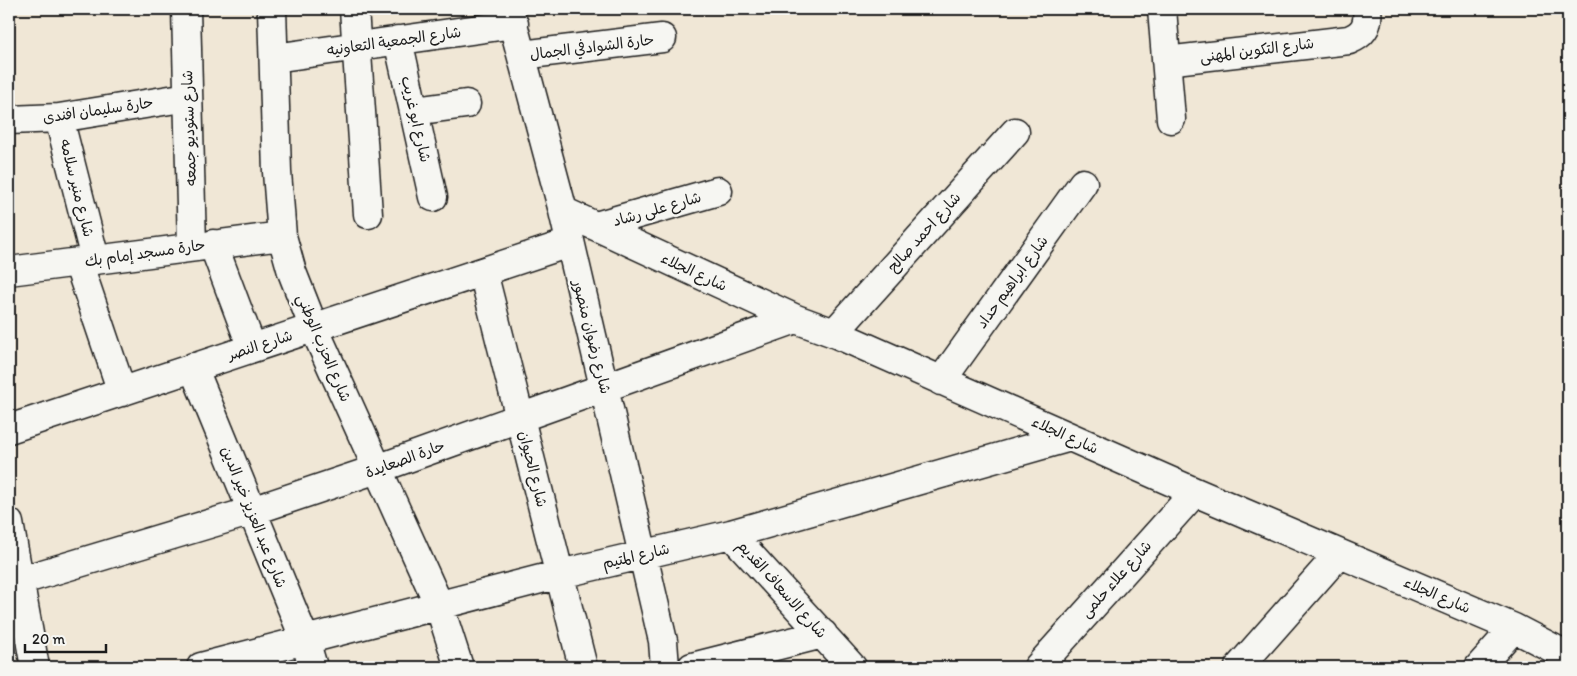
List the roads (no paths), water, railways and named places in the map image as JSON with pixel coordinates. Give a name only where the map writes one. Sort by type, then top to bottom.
[{"type":"street","name":"شارع ستوديو جمعه","points":[[186,9],[188,97],[203,245],[252,348]]},
{"type":"street","name":"شارع الحزب الوطني","points":[[272,9],[276,172],[282,236],[292,272],[314,328],[439,605],[459,667]]},
{"type":"street","points":[[354,9],[368,214]]},
{"type":"street","points":[[1162,9],[1171,119]]},
{"type":"street","name":"شارع التكوين المهنى","points":[[1166,61],[1349,40],[1358,36],[1364,29],[1368,20],[1367,9]]},
{"type":"street","name":"شارع الجمعية التعاونيه","points":[[274,58],[398,40],[511,16]]},
{"type":"street","name":"شارع رضوان منصور","points":[[511,16],[563,211],[569,243],[605,387],[644,554],[662,641],[665,667]]},
{"type":"street","name":"حارة الشوادفي الجمال","points":[[522,55],[662,38]]},
{"type":"street","name":"شارع ابو غريب","points":[[398,40],[433,197]]},
{"type":"street","name":"حارة سليمان افندى","points":[[9,120],[59,118],[188,97]]},
{"type":"street","points":[[414,111],[466,104]]},
{"type":"street","name":"شارع منير سلامه","points":[[59,118],[86,261],[122,392]]},
{"type":"street","name":"شارع احمد صالح","points":[[834,333],[1015,132]]},
{"type":"street","name":"شارع ابراهيم حداد","points":[[941,381],[1083,183]]},
{"type":"street","name":"شارع على رشاد","points":[[596,226],[718,191]]},
{"type":"street","name":"شارع الجلاء","points":[[563,211],[796,319],[834,333],[1195,492],[1514,628],[1568,656]]},
{"type":"street","name":"حارة مسجد إمام بك","points":[[9,271],[282,236]]},
{"type":"street","name":"شارع النصر","points":[[9,428],[569,243]]},
{"type":"street","name":"شارع الحيوان","points":[[483,272],[583,667]]},
{"type":"street","name":"حارة الصعايدة","points":[[15,582],[252,511],[377,469],[796,319]]},
{"type":"street","name":"شارع عبد العزيز خير الدين","points":[[193,367],[305,640],[313,667]]},
{"type":"street","name":"شارع المتيم","points":[[201,667],[560,574],[731,534],[1070,437]]},
{"type":"street","name":"شارع علاء حلمى","points":[[1038,667],[1195,492]]},
{"type":"street","points":[[9,523],[15,582],[35,667]]},
{"type":"street","name":"شارع الاسعاف القديم","points":[[731,534],[852,667]]},
{"type":"street","points":[[1239,667],[1339,554]]},
{"type":"street","points":[[1479,667],[1514,628]]},
{"type":"street","points":[[692,667],[822,634]]}]
